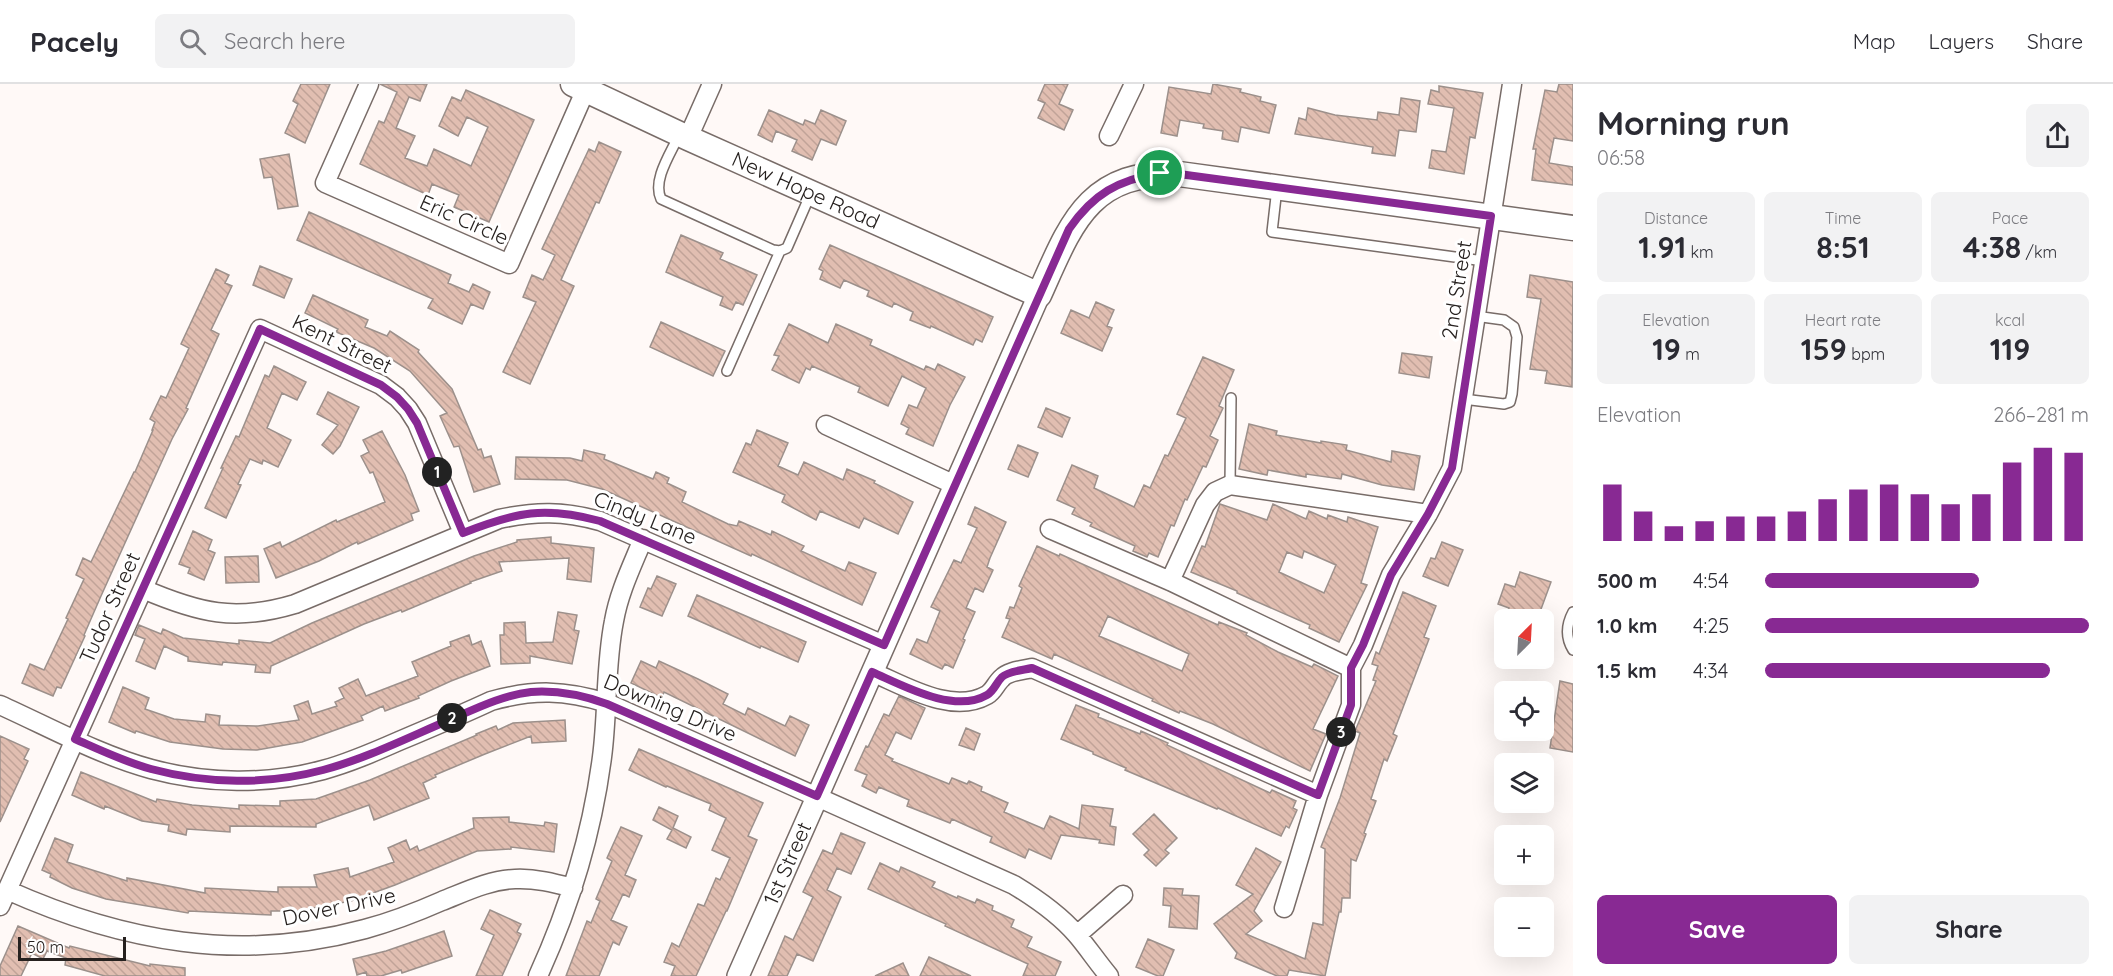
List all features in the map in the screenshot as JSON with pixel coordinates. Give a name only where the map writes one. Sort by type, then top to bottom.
[{"type":"main road","name":"New Hope Road","points":[[580,87],[683,136],[1040,295]]},
{"type":"main road","name":"1st Street","points":[[1040,295],[1071,226],[1081,212],[1098,196],[1115,185],[1137,177],[1160,173],[1573,228]]},
{"type":"street","name":"Eric Circle","points":[[369,84],[326,183],[508,264],[580,87]]},
{"type":"street","points":[[683,136],[712,84]]},
{"type":"street","points":[[1109,136],[1134,84]]},
{"type":"street","name":"2nd Street","points":[[1351,668],[1363,645],[1391,575],[1428,514],[1452,468],[1512,84]]},
{"type":"street","name":"1st Street","points":[[738,976],[1040,295]]},
{"type":"street","name":"Kent Street","points":[[260,329],[372,380],[397,397],[417,423],[463,533]]},
{"type":"street","name":"Tudor Street","points":[[4,898],[260,329]]},
{"type":"street","points":[[826,425],[955,485]]},
{"type":"street","points":[[1170,581],[1206,505],[1215,492],[1230,485],[1428,514]]},
{"type":"street","name":"Cindy Lane","points":[[143,589],[203,611],[230,614],[275,610],[295,604],[499,519],[525,513],[551,512],[575,514],[600,521],[884,645]]},
{"type":"street","points":[[1050,529],[1170,581],[1351,668],[1351,705],[1318,795],[1284,908]]},
{"type":"street","points":[[538,976],[573,888],[595,805],[603,755],[614,619],[622,587],[643,539]]},
{"type":"street","points":[[872,672],[929,696],[953,702],[974,701],[990,694],[1003,675],[1032,668],[1318,795]]},
{"type":"street","name":"Downing Drive","points":[[0,705],[118,758],[151,769],[190,777],[254,781],[322,770],[355,760],[491,702],[513,695],[558,692],[582,696],[607,704],[1014,885],[1037,899],[1058,916],[1077,935],[1109,976]]},
{"type":"street","name":"Dover Drive","points":[[4,898],[123,932],[201,944],[244,945],[322,938],[364,929],[405,916],[480,886],[500,881],[542,880],[573,888]]},
{"type":"street","points":[[1077,935],[1123,895]]},
{"type":"lane","points":[[683,136],[658,182],[657,191],[661,199],[762,245],[780,251],[787,248],[812,193]]},
{"type":"lane","points":[[1277,187],[1272,232],[1484,261]]},
{"type":"lane","points":[[728,371],[780,251]]},
{"type":"lane","points":[[1463,399],[1504,404],[1510,402],[1512,394],[1518,337],[1514,327],[1504,320],[1475,316]]},
{"type":"lane","points":[[1230,485],[1231,399]]},
{"type":"lane","points":[[1573,612],[1568,623],[1567,634],[1573,650]]},
{"type":"building","points":[[301,84],[330,84],[305,143],[285,133],[298,104],[293,101]]},
{"type":"building","points":[[380,84],[427,84],[420,101],[409,97],[396,128],[415,136],[405,158],[427,166],[434,149],[471,166],[488,127],[467,117],[458,136],[439,126],[452,97],[461,101],[466,90],[534,120],[489,222],[454,207],[459,195],[432,184],[428,195],[360,164],[379,121],[384,123],[397,92]]},
{"type":"building","points":[[1045,84],[1068,84],[1059,104],[1073,110],[1064,130],[1038,118],[1045,103],[1038,100]]},
{"type":"building","points":[[1213,84],[1241,89],[1240,92],[1261,97],[1260,101],[1276,105],[1269,133],[1241,127],[1238,142],[1222,139],[1223,131],[1203,128],[1204,124],[1180,120],[1177,136],[1161,133],[1169,87],[1211,94]]},
{"type":"building","points":[[1559,84],[1573,84],[1573,141],[1554,138],[1549,163],[1573,167],[1573,185],[1532,180],[1536,149],[1533,149],[1545,90],[1557,92]]},
{"type":"building","points":[[1439,86],[1483,93],[1475,138],[1470,137],[1464,174],[1429,168],[1432,150],[1446,152],[1454,108],[1428,104],[1431,90],[1439,92]]},
{"type":"building","points":[[1401,98],[1420,101],[1416,132],[1399,130],[1395,156],[1372,153],[1373,147],[1295,134],[1299,118],[1306,120],[1308,108],[1335,115],[1377,120],[1378,112],[1399,115]]},
{"type":"building","points":[[769,110],[803,125],[805,120],[815,124],[821,110],[846,121],[836,145],[821,139],[812,160],[792,151],[797,140],[776,131],[772,142],[758,135]]},
{"type":"building","points":[[599,142],[621,152],[561,280],[574,286],[530,384],[503,372],[536,302],[523,297],[532,275],[543,280],[555,255],[542,249],[589,149],[595,152]]},
{"type":"building","points":[[289,154],[298,206],[278,209],[272,177],[264,178],[260,159]]},
{"type":"building","points":[[309,212],[451,275],[448,283],[469,292],[473,284],[490,292],[483,309],[471,304],[462,324],[428,308],[433,299],[297,240]]},
{"type":"building","points":[[681,235],[723,253],[720,259],[757,275],[743,305],[736,302],[732,310],[720,305],[723,297],[666,272]]},
{"type":"building","points":[[830,245],[993,317],[982,342],[976,339],[973,345],[931,326],[930,328],[910,320],[913,312],[894,303],[892,307],[867,296],[869,291],[844,280],[840,288],[820,279],[823,271],[819,269]]},
{"type":"building","points":[[260,266],[292,279],[284,298],[253,285]]},
{"type":"building","points":[[216,269],[229,275],[225,283],[232,286],[211,330],[219,334],[186,408],[188,409],[172,439],[61,688],[57,687],[53,696],[22,683],[30,664],[44,670],[68,619],[66,618],[84,579],[76,575],[83,558],[91,562],[135,472],[153,430],[155,422],[150,419],[161,396],[166,398],[189,348],[181,344]]},
{"type":"building","points":[[1530,275],[1573,282],[1572,387],[1545,383],[1547,371],[1530,369],[1541,299],[1527,297]]},
{"type":"building","points":[[313,295],[368,320],[365,327],[387,336],[390,331],[419,350],[418,352],[452,389],[478,450],[481,449],[484,458],[491,456],[500,484],[474,492],[459,446],[454,447],[440,416],[447,413],[410,371],[374,348],[336,332],[338,329],[305,313]]},
{"type":"building","points":[[1096,302],[1114,310],[1107,326],[1112,328],[1102,351],[1061,333],[1071,310],[1089,318]]},
{"type":"building","points":[[661,322],[725,351],[713,376],[650,347]]},
{"type":"building","points":[[789,324],[828,343],[836,324],[872,340],[870,345],[924,370],[926,366],[935,370],[938,364],[965,377],[950,405],[933,446],[906,434],[909,428],[901,424],[909,405],[917,408],[926,388],[902,376],[888,406],[858,392],[860,387],[812,366],[810,370],[806,368],[799,383],[772,370],[779,356],[774,355]]},
{"type":"building","points":[[1402,353],[1432,357],[1429,378],[1399,373]]},
{"type":"building","points":[[1203,357],[1234,370],[1219,406],[1223,408],[1210,436],[1218,440],[1206,467],[1203,466],[1187,500],[1185,499],[1174,526],[1171,525],[1158,557],[1149,553],[1147,557],[1133,551],[1135,546],[1090,526],[1092,523],[1072,514],[1075,508],[1057,500],[1072,465],[1098,476],[1094,488],[1134,507],[1144,485],[1150,488],[1186,418],[1177,414]]},
{"type":"building","points":[[274,366],[306,382],[297,400],[282,393],[267,428],[291,440],[278,467],[263,460],[262,464],[250,459],[226,518],[205,508],[223,468],[221,468],[236,436],[239,437],[265,375],[269,377]]},
{"type":"building","points":[[328,392],[359,407],[340,446],[333,454],[322,445],[338,425],[317,414]]},
{"type":"building","points":[[1046,408],[1070,418],[1062,437],[1038,427]]},
{"type":"building","points":[[1249,424],[1277,431],[1276,435],[1347,445],[1346,450],[1391,462],[1392,451],[1420,456],[1414,490],[1382,485],[1342,474],[1341,479],[1306,474],[1306,477],[1268,470],[1267,475],[1239,469]]},
{"type":"building","points":[[757,430],[788,443],[778,466],[798,475],[804,462],[843,480],[847,469],[913,502],[898,534],[864,518],[859,528],[820,511],[816,520],[782,502],[785,495],[733,472],[746,443],[751,445]]},
{"type":"building","points":[[382,431],[405,475],[419,511],[411,514],[413,520],[276,578],[264,549],[280,542],[282,547],[336,520],[337,522],[385,502],[373,472],[370,473],[361,456],[369,452],[363,440]]},
{"type":"building","points":[[1018,445],[1038,453],[1028,477],[1008,469]]},
{"type":"building","points":[[584,450],[605,455],[604,459],[653,479],[656,472],[669,478],[667,483],[686,492],[682,502],[728,524],[737,526],[739,521],[771,535],[772,531],[804,546],[801,551],[845,571],[849,562],[876,573],[862,605],[602,489],[567,480],[515,479],[516,457],[570,458],[582,461]]},
{"type":"building","points":[[1220,504],[1267,520],[1273,504],[1306,519],[1309,511],[1327,519],[1328,515],[1347,522],[1348,517],[1378,527],[1361,583],[1367,585],[1339,642],[1309,628],[1310,625],[1191,572],[1202,546],[1205,547]],"holes":[[[1304,551],[1336,565],[1324,593],[1279,572],[1287,552],[1302,558]]]},
{"type":"building","points":[[975,507],[1006,522],[987,567],[993,570],[983,592],[975,588],[966,608],[975,612],[953,668],[945,664],[942,669],[910,654],[917,639],[927,643],[940,611],[931,607],[954,560],[961,563],[977,528],[968,524]]},
{"type":"building","points":[[193,531],[212,540],[208,550],[215,553],[204,580],[188,573],[190,568],[179,564]]},
{"type":"building","points":[[551,537],[551,543],[594,548],[591,582],[567,579],[569,558],[499,562],[502,571],[470,582],[402,612],[401,610],[364,624],[271,666],[270,673],[255,672],[256,665],[223,662],[222,665],[188,661],[188,657],[164,646],[155,669],[136,661],[145,639],[135,635],[139,625],[161,634],[163,629],[183,638],[239,644],[239,640],[270,643],[312,623],[474,556],[517,542],[517,540]]},
{"type":"building","points":[[1442,542],[1463,550],[1448,586],[1423,576],[1431,558],[1435,559]]},
{"type":"building","points":[[1037,546],[1059,556],[1060,554],[1218,625],[1219,622],[1247,633],[1246,635],[1278,652],[1312,667],[1314,664],[1338,676],[1313,729],[1326,734],[1310,771],[1213,724],[1180,711],[1179,713],[1054,654],[1052,659],[1002,637],[1010,619],[1006,618],[1010,607],[1014,608],[1022,588],[1019,586]],"holes":[[[1108,616],[1189,654],[1182,671],[1099,636]]]},
{"type":"building","points":[[258,556],[259,582],[226,583],[225,557]]},
{"type":"building","points":[[1520,572],[1551,582],[1541,609],[1509,609],[1498,604],[1505,584],[1515,587]]},
{"type":"building","points":[[657,576],[676,584],[662,616],[640,607],[648,588],[651,589]]},
{"type":"building","points":[[1403,592],[1436,606],[1424,637],[1429,639],[1393,734],[1397,736],[1387,761],[1384,759],[1371,799],[1376,801],[1364,833],[1366,834],[1356,861],[1351,859],[1350,898],[1342,898],[1341,912],[1339,912],[1325,976],[1289,970],[1287,976],[1277,976],[1235,958],[1237,953],[1214,924],[1253,894],[1236,885],[1256,848],[1281,862],[1254,911],[1262,921],[1246,934],[1305,959],[1313,923],[1323,925],[1325,849],[1321,847],[1340,798],[1360,733],[1355,731],[1376,681],[1373,680],[1378,666],[1372,664],[1376,652],[1379,654]]},
{"type":"building","points":[[697,595],[806,642],[798,662],[688,616]]},
{"type":"building","points":[[558,612],[577,615],[574,630],[579,631],[572,664],[530,656],[530,663],[501,664],[500,635],[504,635],[504,623],[525,622],[526,643],[553,642]]},
{"type":"building","points":[[469,635],[472,645],[481,641],[490,666],[451,681],[418,696],[419,698],[385,711],[383,706],[361,716],[363,720],[302,742],[257,750],[223,749],[170,742],[136,731],[135,733],[109,722],[123,687],[149,698],[145,709],[174,719],[205,722],[206,714],[220,716],[219,725],[258,726],[299,720],[294,706],[308,701],[312,714],[337,706],[335,702],[344,698],[339,688],[358,679],[366,696],[418,676],[412,662],[451,646],[450,642]]},
{"type":"building","points":[[641,661],[656,668],[659,661],[728,694],[723,704],[745,715],[748,708],[785,726],[790,716],[809,725],[795,756],[664,692],[662,698],[631,683]]},
{"type":"building","points":[[1560,681],[1573,684],[1573,752],[1550,748],[1551,741],[1554,741],[1554,721]]},
{"type":"building","points":[[899,696],[925,708],[911,739],[896,732],[885,755],[893,759],[892,761],[949,784],[952,778],[967,784],[969,781],[982,787],[981,791],[1008,803],[1004,812],[1044,829],[1050,816],[1079,829],[1082,805],[1113,809],[1110,826],[1116,827],[1114,845],[1099,843],[1100,840],[1061,835],[1051,859],[1029,849],[1025,858],[990,842],[992,837],[952,819],[950,823],[907,806],[909,800],[879,787],[876,793],[862,786],[867,775],[855,770],[884,714],[889,716]]},
{"type":"building","points":[[1076,705],[1099,714],[1098,717],[1140,734],[1141,731],[1168,743],[1167,745],[1270,793],[1272,790],[1296,801],[1293,808],[1297,810],[1289,828],[1286,826],[1281,836],[1125,770],[1126,768],[1093,752],[1061,739]]},
{"type":"building","points":[[565,720],[566,741],[532,743],[531,736],[485,754],[435,775],[436,777],[423,783],[429,798],[374,820],[369,805],[316,824],[316,827],[230,826],[230,832],[187,829],[186,835],[168,831],[169,825],[142,821],[105,806],[104,809],[72,795],[81,772],[156,802],[157,799],[239,809],[239,805],[280,806],[280,801],[316,799],[370,780],[496,726],[498,730],[513,723]]},
{"type":"building","points":[[966,728],[980,734],[974,750],[959,745]]},
{"type":"building","points":[[0,736],[29,749],[24,759],[28,761],[0,822]]},
{"type":"building","points":[[639,749],[763,803],[748,836],[757,840],[696,976],[671,976],[675,966],[664,962],[672,943],[679,947],[698,904],[704,906],[716,878],[720,880],[730,858],[712,850],[726,818],[709,810],[711,804],[629,770]]},
{"type":"building","points":[[659,807],[678,816],[673,828],[691,837],[686,848],[667,839],[672,830],[653,820]]},
{"type":"building","points":[[1154,814],[1177,838],[1165,850],[1169,853],[1156,866],[1144,855],[1149,850],[1133,834]]},
{"type":"building","points":[[509,817],[509,822],[544,826],[545,822],[557,824],[554,852],[511,847],[511,849],[477,851],[395,885],[351,901],[312,908],[313,911],[271,911],[271,915],[189,911],[188,913],[106,899],[72,888],[50,877],[51,874],[42,870],[55,838],[73,845],[67,862],[127,881],[127,878],[205,893],[205,888],[278,892],[278,887],[317,887],[314,875],[348,868],[350,877],[394,862],[388,848],[406,840],[410,850],[417,846],[419,851],[474,828],[473,818]]},
{"type":"building","points":[[621,827],[642,836],[625,875],[636,880],[629,897],[623,894],[611,920],[627,927],[619,945],[613,942],[599,976],[566,976],[587,921],[591,923],[600,901],[596,899],[612,861],[607,858]]},
{"type":"building","points":[[841,833],[865,843],[851,874],[837,868],[827,890],[841,897],[813,961],[797,954],[787,976],[768,976],[785,936],[793,940],[813,897],[803,892],[823,850],[832,854]]},
{"type":"building","points":[[880,863],[899,872],[901,867],[935,882],[932,887],[957,898],[958,896],[975,903],[977,899],[993,906],[992,910],[1014,920],[1011,927],[1032,937],[1027,947],[1061,962],[1055,976],[1023,976],[1028,964],[868,889]]},
{"type":"building","points":[[1164,888],[1183,889],[1182,895],[1199,896],[1197,929],[1169,927],[1171,906],[1163,905]]},
{"type":"building","points":[[490,910],[521,924],[517,932],[521,934],[502,976],[476,976],[494,935],[481,929]]},
{"type":"building","points":[[18,926],[69,948],[70,946],[150,966],[150,964],[185,968],[185,976],[105,976],[65,965],[66,958],[47,951],[43,959],[32,953],[21,976],[0,976],[0,966]]},
{"type":"building","points":[[444,931],[452,956],[402,973],[401,970],[381,976],[367,976],[366,972],[357,975],[353,959],[386,951]]},
{"type":"building","points":[[1148,939],[1174,950],[1163,976],[1136,967]]},
{"type":"building","points":[[929,957],[971,976],[920,976]]},
{"type":"building","points":[[903,963],[909,976],[875,976]]},
{"type":"route","points":[[1160,173],[1491,216],[1452,468],[1428,514],[1391,575],[1363,645],[1351,668],[1351,705],[1318,795],[1032,668],[1003,675],[990,694],[974,701],[953,702],[929,696],[872,672],[817,796],[607,704],[582,696],[558,692],[513,695],[491,702],[355,760],[322,770],[254,781],[190,777],[151,769],[118,758],[75,739],[260,329],[372,380],[397,397],[417,423],[463,533],[499,519],[525,513],[575,514],[600,521],[643,539],[884,645],[1069,229],[1081,212],[1098,196],[1115,185],[1137,177],[1160,173]]}]
